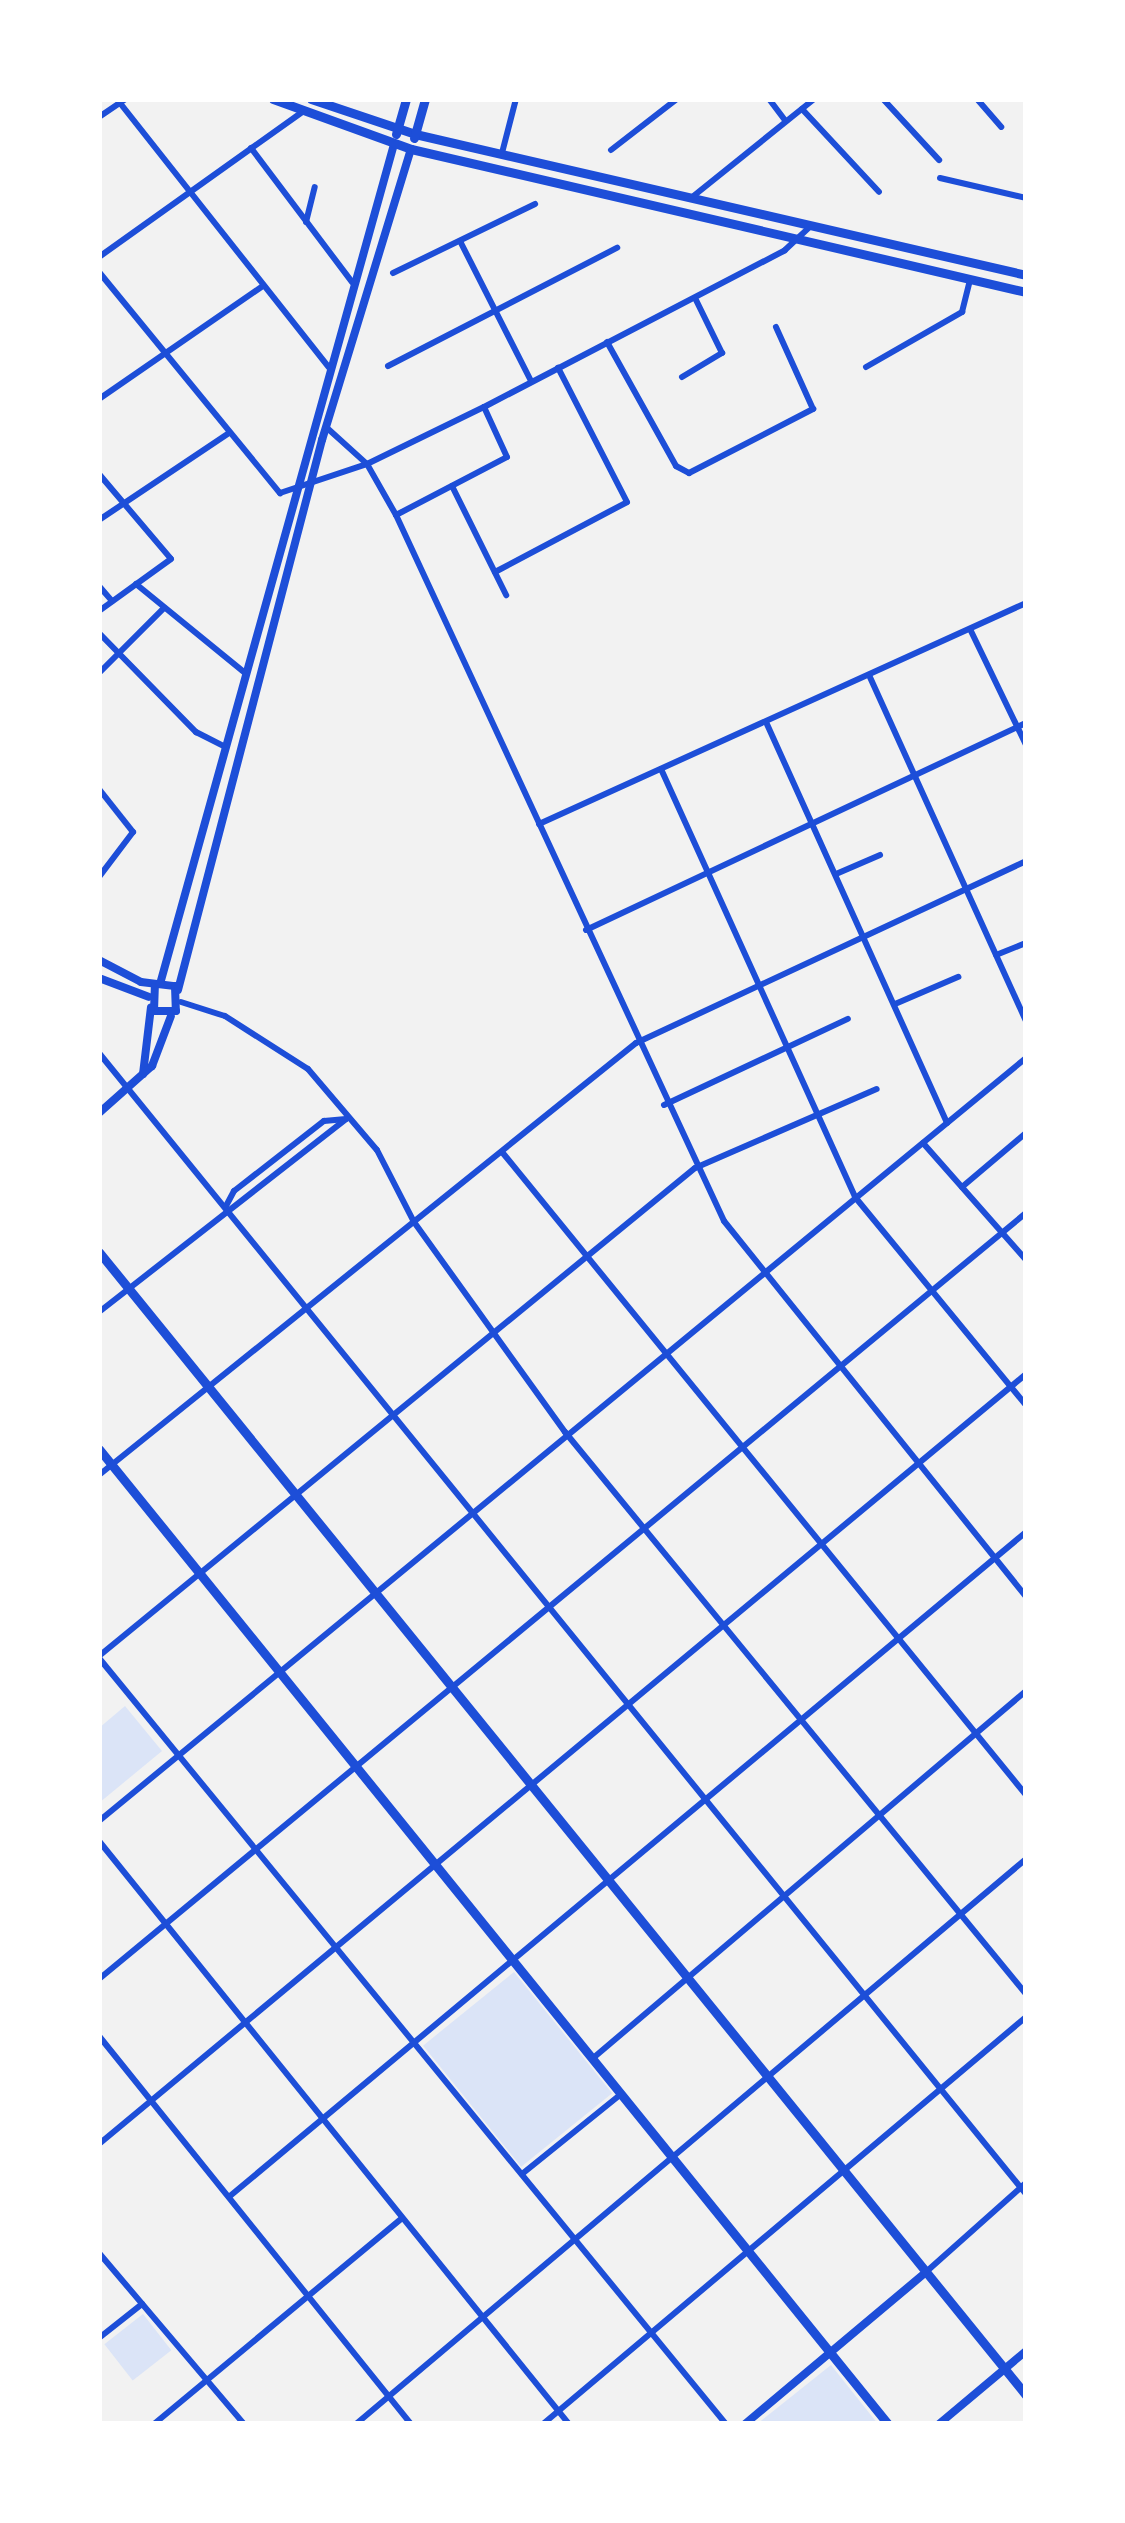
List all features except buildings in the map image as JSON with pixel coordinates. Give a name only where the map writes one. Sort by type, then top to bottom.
[{"type":"main road","points":[[273,99],[301,113],[411,149],[1026,292]]},
{"type":"main road","points":[[311,99],[416,134],[1026,275]]},
{"type":"main road","points":[[394,144],[406,99]]},
{"type":"main road","points":[[411,149],[425,99]]},
{"type":"main road","points":[[99,1252],[1026,2395]]},
{"type":"main road","points":[[99,1448],[888,2424]]},
{"type":"street","points":[[502,153],[516,99]]},
{"type":"street","points":[[611,149],[677,99]]},
{"type":"street","points":[[770,99],[786,122]]},
{"type":"street","points":[[689,199],[814,99]]},
{"type":"street","points":[[883,99],[939,160]]},
{"type":"street","points":[[977,99],[1001,128]]},
{"type":"street","points":[[99,117],[123,101],[188,193],[328,368]]},
{"type":"street","points":[[802,109],[879,192]]},
{"type":"street","points":[[99,257],[301,113]]},
{"type":"street","points":[[143,1076],[150,1002],[394,144]]},
{"type":"street","points":[[251,148],[352,282]]},
{"type":"street","points":[[181,1002],[178,990],[311,479],[411,149]]},
{"type":"street","points":[[940,178],[1026,198]]},
{"type":"street","points":[[306,222],[315,188]]},
{"type":"street","points":[[393,273],[536,204]]},
{"type":"street","points":[[99,272],[280,493],[368,464],[484,407],[801,240],[811,226]]},
{"type":"street","points":[[460,241],[531,381]]},
{"type":"street","points":[[388,366],[617,248]]},
{"type":"street","points":[[866,367],[962,312],[970,280]]},
{"type":"street","points":[[99,398],[262,286]]},
{"type":"street","points":[[682,377],[722,353],[694,296]]},
{"type":"street","points":[[607,342],[684,473],[813,409],[776,327]]},
{"type":"street","points":[[495,572],[628,502],[558,368]]},
{"type":"street","points":[[396,514],[507,457],[484,407]]},
{"type":"street","points":[[315,416],[368,464],[396,514],[694,1168],[762,1276],[1026,1597]]},
{"type":"street","points":[[99,520],[229,433]]},
{"type":"street","points":[[99,474],[171,559],[99,611]]},
{"type":"street","points":[[452,486],[506,595]]},
{"type":"street","points":[[135,584],[245,673]]},
{"type":"street","points":[[99,586],[112,601]]},
{"type":"street","points":[[539,824],[1026,604]]},
{"type":"street","points":[[99,673],[164,608]]},
{"type":"street","points":[[970,629],[1022,725],[1026,745]]},
{"type":"street","points":[[99,634],[196,732],[226,746]]},
{"type":"street","points":[[869,675],[1026,1021]]},
{"type":"street","points":[[766,722],[947,1123]]},
{"type":"street","points":[[586,930],[917,780],[1022,725]]},
{"type":"street","points":[[661,769],[855,1197],[1026,1405]]},
{"type":"street","points":[[99,877],[133,832],[101,794]]},
{"type":"street","points":[[836,874],[880,855]]},
{"type":"street","points":[[99,1475],[636,1043],[1026,861]]},
{"type":"street","points":[[996,956],[1026,943]]},
{"type":"street","points":[[99,960],[178,990]]},
{"type":"street","points":[[893,1004],[958,977]]},
{"type":"street","points":[[99,978],[171,1014]]},
{"type":"street","points":[[99,1113],[143,1076],[181,1002]]},
{"type":"street","points":[[181,1002],[277,1046],[308,1069],[377,1150],[414,1222],[565,1432],[1026,1994]]},
{"type":"street","points":[[664,1105],[848,1019]]},
{"type":"street","points":[[99,1053],[1024,2188],[745,2424]]},
{"type":"street","points":[[99,1821],[565,1432],[1026,1058]]},
{"type":"street","points":[[726,2424],[99,1657],[389,1411],[694,1168],[877,1089]]},
{"type":"street","points":[[99,1312],[225,1210],[245,1202],[346,1118]]},
{"type":"street","points":[[225,1210],[234,1191],[324,1120],[346,1118]]},
{"type":"street","points":[[962,1187],[1026,1133]]},
{"type":"street","points":[[923,1143],[1026,1260]]},
{"type":"street","points":[[502,1151],[1026,1795]]},
{"type":"street","points":[[99,1979],[1026,1213]]},
{"type":"street","points":[[99,2144],[148,2098],[630,1706],[1026,1374]]},
{"type":"street","points":[[230,2196],[1026,1532]]},
{"type":"street","points":[[592,2059],[1026,1691]]},
{"type":"street","points":[[99,1841],[569,2424]]},
{"type":"street","points":[[356,2424],[1026,1859]]},
{"type":"street","points":[[543,2424],[1026,2017]]},
{"type":"street","points":[[99,2036],[411,2424]]},
{"type":"street","points":[[522,2174],[621,2095]]},
{"type":"street","points":[[154,2424],[402,2218]]},
{"type":"street","points":[[99,2254],[244,2424]]},
{"type":"street","points":[[99,2338],[142,2304]]},
{"type":"street","points":[[939,2424],[1026,2351]]},
{"type":"shaded area","points":[[125,1706],[162,1751],[99,1803],[99,1728]]},
{"type":"shaded area","points":[[514,1972],[612,2093],[521,2167],[423,2046]]},
{"type":"shaded area","points":[[143,2314],[171,2350],[133,2380],[104,2344]]},
{"type":"shaded area","points":[[831,2365],[878,2424],[757,2424]]}]
